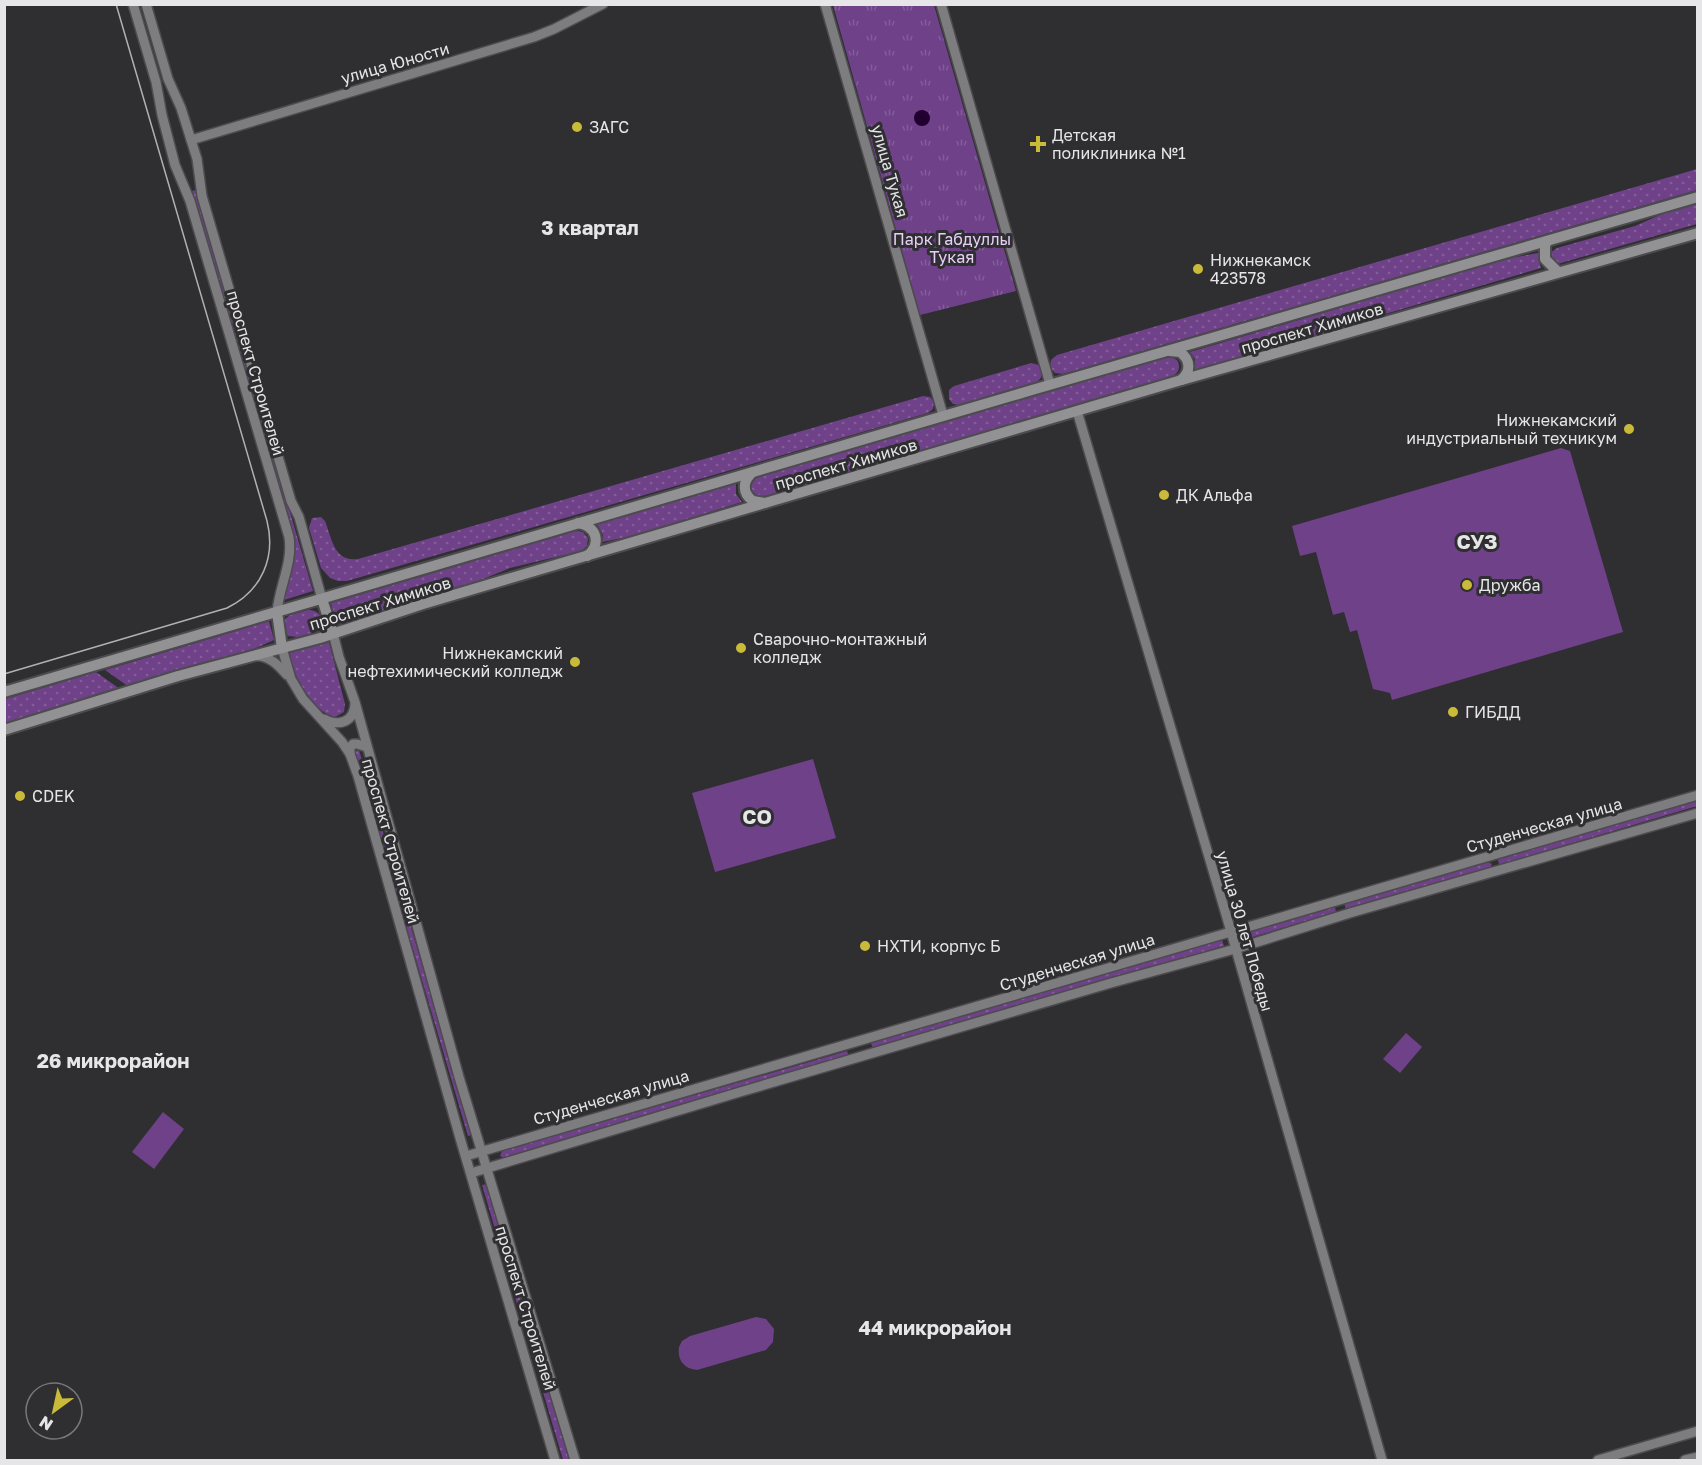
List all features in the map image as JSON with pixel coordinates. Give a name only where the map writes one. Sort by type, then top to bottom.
[{"type":"main road","name":"проспект Строителей","points":[[133,4],[156,81],[162,116],[175,165],[190,201],[289,537],[291,554],[280,591],[277,612],[282,648],[291,679],[303,699],[350,754],[555,1461]]},
{"type":"main road","name":"проспект Строителей","points":[[146,4],[168,79],[181,108],[197,159],[202,196],[291,501],[298,517],[339,657],[355,702],[482,1151],[575,1461]]},
{"type":"main road","name":"улица Юности","points":[[191,140],[534,37],[554,30],[603,4]]},
{"type":"main road","name":"улица Тукая","points":[[825,4],[943,416]]},
{"type":"main road","points":[[941,4],[1050,384]]},
{"type":"main road","points":[[162,116],[164,108],[169,104],[181,108]]},
{"type":"main road","points":[[175,165],[183,172],[191,172],[195,169],[197,159]]},
{"type":"main road","name":"проспект Химиков","points":[[4,692],[1050,384],[1698,197]]},
{"type":"main road","name":"проспект Химиков","points":[[4,730],[178,676],[333,633],[1178,381],[1698,233]]},
{"type":"main road","points":[[1547,241],[1545,260],[1558,272]]},
{"type":"main road","points":[[1168,351],[1180,352],[1188,361],[1187,373],[1178,381]]},
{"type":"main road","name":"улица 30 лет Победы","points":[[1077,411],[1382,1461]]},
{"type":"main road","points":[[756,471],[746,479],[745,492],[753,501],[766,503]]},
{"type":"main road","points":[[577,523],[590,527],[596,536],[596,546],[587,557]]},
{"type":"main road","points":[[255,656],[262,656],[274,662],[291,679]]},
{"type":"main road","points":[[317,715],[334,723],[345,722],[354,712],[355,702]]},
{"type":"main road","points":[[350,754],[353,744],[367,747]]},
{"type":"main road","name":"Студенческая улица","points":[[466,1156],[865,1041],[1698,795]]},
{"type":"main road","name":"Студенческая улица","points":[[471,1173],[1112,983],[1234,950],[1491,872],[1698,813]]},
{"type":"main road","points":[[1487,857],[1493,858],[1496,862],[1496,868],[1491,872]]},
{"type":"main road","points":[[1343,899],[1339,905],[1340,909],[1350,914]]},
{"type":"main road","points":[[865,1041],[866,1051],[871,1054]]},
{"type":"main road","points":[[849,1045],[855,1054],[855,1059]]},
{"type":"main road","points":[[1598,1461],[1698,1431]]},
{"type":"main road","points":[[1685,1461],[1698,1457]]},
{"type":"green space","name":"Парк Габдуллы Тукая","points":[[833,5],[934,5],[1016,291],[920,315]]},
{"type":"green space","points":[[1697,169],[1697,190],[1063,374],[1055,373],[1050,367],[1051,360],[1057,355]]},
{"type":"green space","points":[[196,190],[313,591],[284,600],[295,554],[294,536],[192,191]]},
{"type":"green space","points":[[1697,203],[1697,224],[1554,265],[1549,257],[1550,253],[1557,248],[1635,226],[1669,211]]},
{"type":"green space","points":[[1538,253],[1541,268],[1195,370],[1195,359],[1190,352],[1505,259]]},
{"type":"green space","points":[[1169,356],[1177,360],[1179,365],[1176,374],[1171,377],[762,498],[754,497],[749,486],[756,477]]},
{"type":"green space","points":[[1031,363],[1039,365],[1042,369],[1042,376],[1037,382],[961,405],[953,404],[949,399],[949,390],[954,386]]},
{"type":"green space","points":[[923,396],[930,397],[934,402],[933,409],[928,413],[347,581],[330,578],[321,568],[309,528],[312,518],[321,517],[339,553],[350,559],[358,559]]},
{"type":"green space","name":"Дружба","points":[[1561,448],[1570,451],[1623,632],[1392,700],[1390,693],[1373,689],[1357,630],[1350,632],[1344,612],[1333,615],[1316,552],[1300,556],[1292,526]]},
{"type":"green space","points":[[736,482],[736,494],[742,502],[633,536],[602,542],[603,535],[597,524]]},
{"type":"green space","points":[[575,531],[583,532],[588,538],[587,546],[581,551],[510,568],[476,582],[337,625],[331,603]]},
{"type":"green space","points":[[308,610],[321,616],[322,623],[319,631],[298,637],[288,636],[284,631],[285,619],[290,615]]},
{"type":"green space","points":[[269,621],[274,640],[256,648],[129,687],[105,670]]},
{"type":"green space","points":[[329,642],[345,704],[344,712],[335,717],[318,708],[304,691],[288,653]]},
{"type":"green space","points":[[96,672],[120,689],[5,723],[5,699]]},
{"type":"green space","points":[[359,750],[472,1135],[468,1136],[355,753]]},
{"type":"green space","points":[[813,759],[836,838],[715,872],[692,793]]},
{"type":"green space","points":[[1697,800],[1697,806],[1499,865],[1498,859]]},
{"type":"green space","points":[[1488,862],[1492,864],[1490,868],[1346,910],[1344,903]]},
{"type":"green space","points":[[1335,907],[1336,912],[1246,939],[1243,937],[1245,933]]},
{"type":"green space","points":[[1222,940],[1224,946],[873,1049],[871,1043]]},
{"type":"green space","points":[[1406,1033],[1422,1047],[1400,1073],[1383,1059]]},
{"type":"green space","points":[[847,1051],[849,1057],[504,1158],[500,1156],[502,1151]]},
{"type":"green space","points":[[163,1112],[184,1129],[154,1169],[132,1152]]},
{"type":"green space","points":[[488,1184],[569,1460],[563,1460],[482,1185]]},
{"type":"green space","points":[[756,1317],[766,1319],[774,1329],[773,1342],[766,1350],[697,1370],[688,1368],[680,1360],[679,1347],[682,1341],[690,1336]]},
{"type":"shaded area","points":[[919,110],[925,110],[930,118],[928,124],[919,126],[914,121],[914,115]]},
{"type":"tram line","points":[[4,674],[227,608],[249,592],[264,572],[268,560],[267,521],[116,4]]},
{"type":"place","name":"ЗАГС","points":[[577,127]]},
{"type":"place","name":"Детская поликлиника №1","points":[[1038,144]]},
{"type":"place","name":"Нижнекамск 423578","points":[[1198,269]]},
{"type":"place","name":"Нижнекамский индустриальный техникум","points":[[1629,429]]},
{"type":"place","name":"ДК Альфа","points":[[1164,495]]},
{"type":"place","name":"Дружба","points":[[1467,585]]},
{"type":"place","name":"Сварочно-монтажный колледж","points":[[741,648]]},
{"type":"place","name":"Нижнекамский нефтехимический колледж","points":[[575,662]]},
{"type":"place","name":"ГИБДД","points":[[1453,712]]},
{"type":"place","name":"CDEK","points":[[20,796]]},
{"type":"place","name":"НХТИ, корпус Б","points":[[865,946]]},
{"type":"district","name":"3 квартал","points":[[590,227]]},
{"type":"district","name":"СУЗ","points":[[1477,541]]},
{"type":"district","name":"СО","points":[[757,816]]},
{"type":"district","name":"26 микрорайон","points":[[113,1060]]},
{"type":"district","name":"44 микрорайон","points":[[935,1327]]}]
